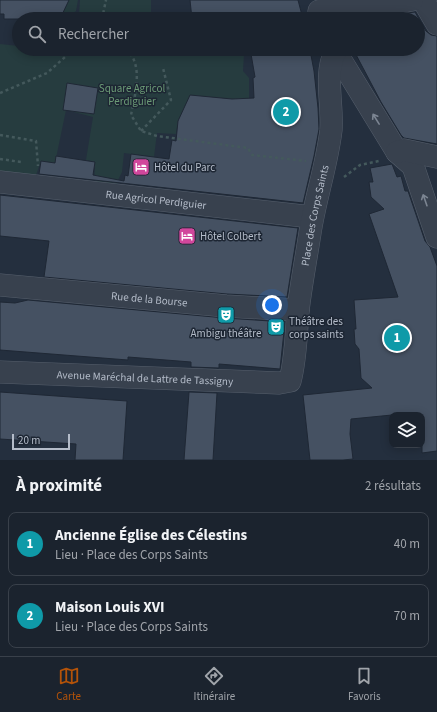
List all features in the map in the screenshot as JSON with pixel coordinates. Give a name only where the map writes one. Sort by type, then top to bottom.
[{"type":"street","points":[[319,10],[396,3],[412,0]]},
{"type":"street","points":[[423,0],[437,24]]},
{"type":"street","name":"Place des Corps Saints","points":[[290,381],[293,370],[298,310],[312,217],[318,196],[331,128],[330,75],[332,56]]},
{"type":"street","name":"Place des Corps Saints","points":[[337,56],[388,156],[413,166],[437,237]]},
{"type":"street","points":[[388,156],[404,150],[437,157]]},
{"type":"street","name":"Rue Agricol Perdiguier","points":[[0,182],[312,217]]},
{"type":"street","name":"Rue de la Bourse","points":[[0,285],[226,306],[298,310]]},
{"type":"street","name":"Avenue Maréchal de Lattre de Tassigny","points":[[0,372],[279,383],[290,381]]},
{"type":"path","points":[[103,12],[106,0]]},
{"type":"path","points":[[0,93],[47,73],[66,56]]},
{"type":"path","points":[[132,56],[138,78],[131,115],[141,131],[156,136],[248,148],[252,156],[324,164]]},
{"type":"path","points":[[141,131],[171,100],[164,68]]},
{"type":"path","points":[[0,135],[36,141],[39,170]]},
{"type":"path","points":[[318,196],[360,165],[388,156]]},
{"type":"green space","points":[[67,0],[78,0],[76,11],[63,12]]},
{"type":"green space","points":[[80,0],[151,0],[151,12],[79,12]]},
{"type":"green space","name":"Square Agricol Perdiguier","points":[[0,44],[12,45],[12,56],[244,56],[243,71],[249,78],[249,99],[190,95],[178,121],[176,134],[157,133],[154,157],[124,153],[122,172],[118,180],[116,191],[94,188],[95,162],[86,160],[93,117],[66,110],[55,163],[41,161],[36,175],[0,171]]},
{"type":"building","points":[[0,0],[69,0],[63,12],[12,12],[12,19],[4,19],[4,14],[0,14]]},
{"type":"building","points":[[190,0],[298,0],[301,12],[191,12]]},
{"type":"building","points":[[425,29],[431,35],[437,36],[437,144],[404,138],[381,102],[357,56],[425,56]]},
{"type":"building","points":[[251,56],[311,56],[318,108],[319,129],[303,203],[39,174],[41,161],[55,163],[56,156],[95,162],[93,175],[124,181],[125,175],[128,176],[131,154],[169,159],[172,140],[176,141],[178,121],[190,95],[232,99],[254,98],[253,78],[255,77]]},
{"type":"building","points":[[67,83],[98,88],[94,114],[63,110]]},
{"type":"building","points":[[392,164],[397,177],[401,176],[405,191],[408,191],[425,241],[430,247],[437,266],[437,451],[422,453],[422,448],[425,448],[425,412],[389,412],[389,415],[351,419],[350,434],[353,459],[310,460],[303,395],[372,388],[361,378],[359,349],[355,344],[354,329],[356,329],[354,300],[398,297],[369,214],[384,209],[371,197],[369,182],[373,182],[370,168]]},
{"type":"building","points":[[0,195],[298,228],[287,297],[227,294],[44,277],[49,241],[0,236]]},
{"type":"building","points":[[28,300],[285,322],[280,369],[219,364],[219,368],[191,367],[191,362],[128,357],[128,360],[0,350],[0,302],[15,303]]},
{"type":"building","points":[[0,392],[127,401],[123,460],[75,460],[76,444],[0,439]]},
{"type":"building","points":[[189,392],[217,393],[213,460],[184,460]]},
{"type":"place","name":"Maison Louis XVI","points":[[286,112]]},
{"type":"place","name":"Hôtel du Parc","points":[[141,167]]},
{"type":"place","name":"Hôtel Colbert","points":[[187,236]]},
{"type":"place","name":"Ambigu théâtre","points":[[226,315]]},
{"type":"place","name":"Théâtre des corps saints","points":[[276,327]]},
{"type":"place","name":"Ancienne Église des Célestins","points":[[397,338]]}]
